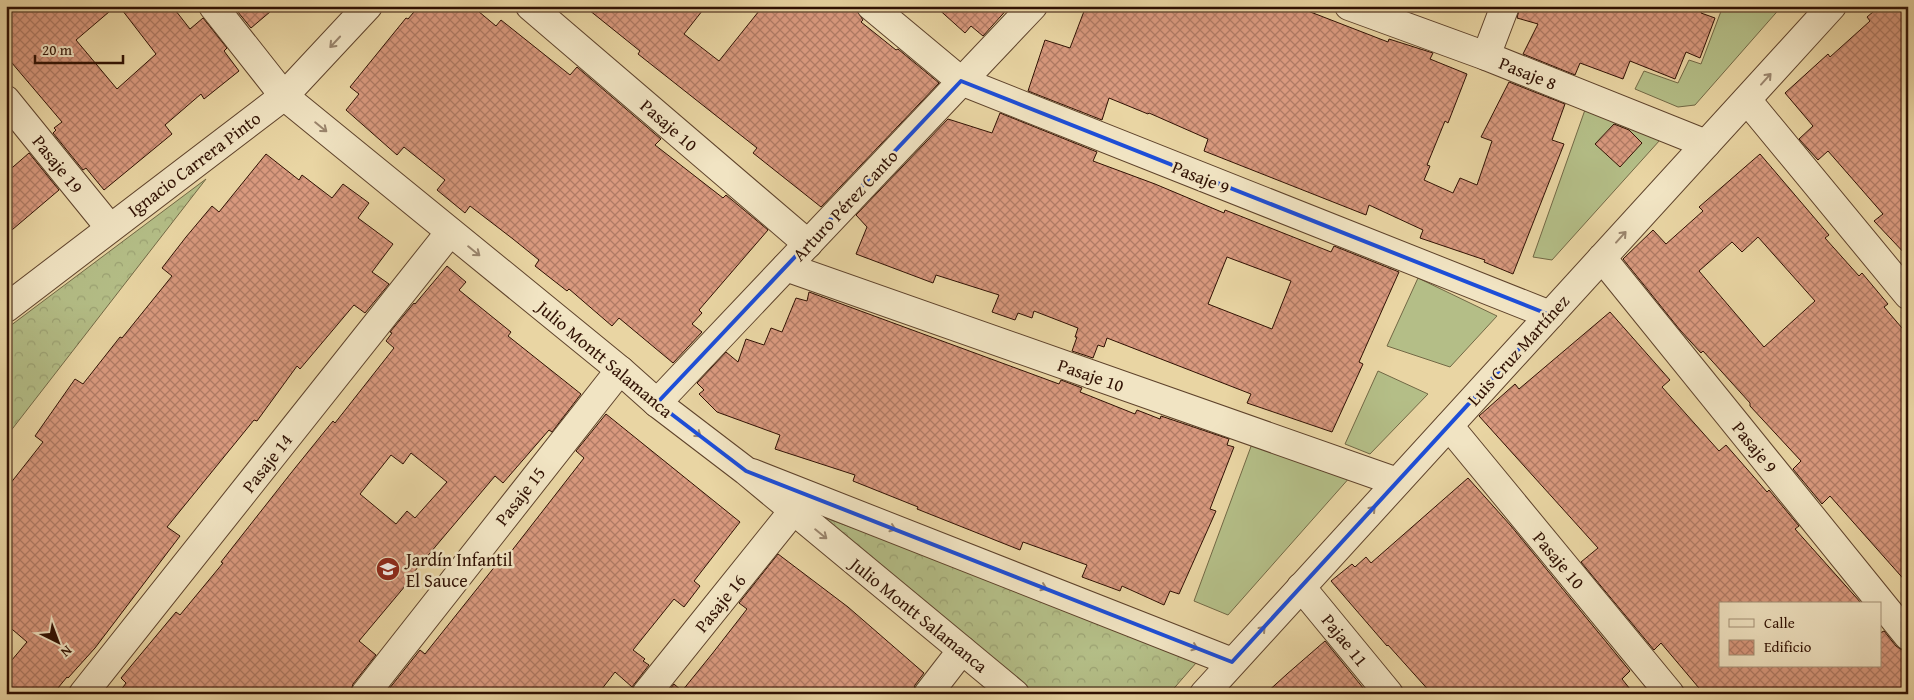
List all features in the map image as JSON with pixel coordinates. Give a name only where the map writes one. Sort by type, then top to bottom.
[{"type":"street","name":"Julio Montt Salamanca","points":[[213,6],[284,96],[620,370],[657,403],[746,471],[1015,694]]},
{"type":"street","name":"Ignacio Carrera Pinto","points":[[6,308],[284,96],[368,6]]},
{"type":"street","name":"Pasaje 10","points":[[530,6],[808,244]]},
{"type":"street","name":"Pasaje 9","points":[[871,6],[961,81],[1550,315]]},
{"type":"street","name":"Arturo Pérez Canto","points":[[657,403],[1033,6]]},
{"type":"street","name":"Pasaje 8","points":[[1349,6],[1486,56],[1706,144]]},
{"type":"street","points":[[1486,56],[1505,6]]},
{"type":"street","name":"Luis Cruz Martínez","points":[[1204,694],[1832,6]]},
{"type":"street","name":"Pasaje 19","points":[[6,100],[110,228]]},
{"type":"street","points":[[1747,100],[1908,295]]},
{"type":"street","name":"Pasaje 14","points":[[83,694],[450,232]]},
{"type":"street","name":"Pasaje 9","points":[[1602,258],[1880,602]]},
{"type":"street","name":"Pasaje 10","points":[[786,267],[1397,482]]},
{"type":"street","name":"Pasaje 15","points":[[365,694],[620,370]]},
{"type":"street","name":"Pasaje 10","points":[[1448,426],[1670,694]]},
{"type":"street","points":[[746,471],[1232,662]]},
{"type":"street","name":"Pasaje 16","points":[[646,694],[793,511]]},
{"type":"street","name":"Pajae 11","points":[[1301,587],[1389,694]]},
{"type":"street","name":"Pasaje 9","points":[[1882,604],[1908,636]]},
{"type":"street","points":[[928,694],[962,650]]},
{"type":"highlighted area","points":[[961,81],[1550,315],[1232,662],[746,471],[657,403]]},
{"type":"green space","points":[[1723,6],[1782,6],[1695,105],[1678,107],[1635,89],[1644,71],[1678,83],[1689,60],[1701,64]]},
{"type":"green space","points":[[1586,107],[1660,140],[1552,260],[1533,257]]},
{"type":"green space","points":[[206,179],[6,437],[6,329]]},
{"type":"green space","points":[[1418,278],[1497,316],[1450,367],[1387,346]]},
{"type":"green space","points":[[1378,371],[1428,394],[1370,454],[1345,444]]},
{"type":"green space","points":[[1253,441],[1351,476],[1228,615],[1194,601]]},
{"type":"green space","points":[[801,509],[1203,655],[1169,694],[1027,694]]},
{"type":"building","points":[[6,6],[116,6],[76,40],[117,89],[156,54],[119,6],[172,6],[190,29],[203,18],[227,48],[224,51],[239,71],[204,99],[201,94],[165,125],[172,134],[104,190],[86,168],[83,170],[53,133],[56,130],[54,128],[62,122],[6,56]]},
{"type":"building","points":[[233,6],[277,6],[251,28]]},
{"type":"building","points":[[419,6],[472,6],[496,26],[501,20],[570,75],[577,67],[661,139],[655,145],[723,198],[726,195],[768,230],[699,310],[702,313],[692,324],[702,332],[673,363],[619,318],[612,326],[569,289],[567,291],[535,266],[539,260],[470,206],[465,213],[437,190],[445,180],[404,147],[397,155],[346,110],[359,94],[350,87],[406,18],[408,19]]},
{"type":"building","points":[[584,6],[706,6],[684,34],[719,61],[763,6],[854,6],[863,20],[861,22],[896,50],[898,49],[939,83],[821,207],[753,153],[757,148],[638,54],[640,51]]},
{"type":"building","points":[[935,6],[1010,6],[983,36],[971,26],[965,33]]},
{"type":"building","points":[[1086,6],[1295,6],[1388,42],[1389,39],[1433,53],[1430,59],[1467,74],[1448,123],[1445,121],[1427,165],[1430,166],[1424,180],[1453,193],[1460,178],[1477,185],[1492,141],[1481,137],[1509,82],[1565,104],[1552,140],[1564,144],[1513,274],[1484,262],[1485,260],[1420,238],[1423,230],[1369,205],[1366,215],[1204,151],[1208,139],[1149,113],[1109,98],[1102,120],[1028,91],[1045,40],[1070,48]]},
{"type":"building","points":[[1520,6],[1703,6],[1701,13],[1715,18],[1700,58],[1686,52],[1675,79],[1630,61],[1623,79],[1580,63],[1575,75],[1523,54],[1538,24],[1517,18]]},
{"type":"building","points":[[1880,6],[1908,6],[1908,257],[1874,221],[1883,214],[1828,151],[1818,160],[1799,139],[1813,126],[1785,93],[1828,54],[1830,57],[1870,21],[1867,17]]},
{"type":"building","points":[[1000,113],[1097,152],[1093,161],[1224,213],[1225,210],[1331,252],[1334,246],[1399,272],[1359,362],[1363,364],[1332,432],[1247,403],[1251,394],[1107,338],[1104,347],[1098,345],[1093,358],[1072,351],[1078,328],[1034,311],[1032,318],[1018,313],[1015,320],[992,312],[999,295],[936,275],[933,283],[856,254],[867,227],[856,215],[948,119],[992,133]],"holes":[[[1227,257],[1291,281],[1272,329],[1208,304]]]},
{"type":"building","points":[[1614,124],[1629,130],[1642,143],[1620,167],[1595,144]]},
{"type":"building","points":[[29,153],[59,190],[6,235],[6,173]]},
{"type":"building","points":[[266,154],[299,180],[302,175],[332,198],[343,184],[369,203],[358,218],[393,244],[372,272],[389,284],[365,313],[354,305],[300,369],[297,366],[257,421],[254,420],[167,527],[180,536],[95,648],[68,678],[53,694],[6,694],[6,667],[27,642],[6,624],[6,489],[43,442],[35,436],[75,379],[83,384],[172,276],[162,268],[186,237],[212,206],[219,212]]},
{"type":"building","points":[[1760,154],[1829,235],[1825,238],[1859,276],[1862,273],[1888,304],[1884,307],[1908,335],[1908,584],[1830,496],[1822,504],[1793,469],[1801,461],[1703,351],[1701,353],[1680,330],[1623,259],[1653,230],[1666,244],[1703,211],[1699,207]],"holes":[[[1758,237],[1815,301],[1764,347],[1699,271],[1732,242],[1742,252]]]},
{"type":"building","points":[[447,266],[466,282],[459,290],[511,332],[508,336],[581,394],[552,432],[549,430],[503,483],[495,476],[359,641],[376,655],[353,684],[350,694],[118,694],[126,683],[121,678],[176,612],[180,615],[223,563],[221,562],[291,473],[333,421],[335,423],[394,348],[386,341],[392,333],[390,332]],"holes":[[[411,453],[447,482],[415,518],[407,511],[396,524],[360,494],[391,455],[403,464]]]},
{"type":"building","points":[[809,292],[1059,384],[1061,380],[1082,388],[1080,392],[1135,414],[1137,410],[1160,419],[1161,416],[1229,439],[1227,445],[1234,447],[1210,509],[1216,511],[1179,594],[1170,591],[1164,605],[1122,586],[1120,591],[1082,577],[1087,565],[1023,542],[1020,550],[917,509],[918,507],[853,481],[855,475],[775,449],[780,435],[717,412],[699,394],[704,390],[697,383],[726,352],[738,362],[746,339],[764,345],[771,328],[782,332],[796,298],[807,301]]},
{"type":"building","points":[[1610,312],[1670,380],[1662,387],[1719,451],[1726,445],[1767,492],[1769,490],[1799,526],[1795,529],[1860,602],[1719,602],[1719,668],[1882,668],[1882,632],[1884,631],[1896,646],[1908,651],[1908,684],[1895,694],[1704,694],[1661,643],[1654,650],[1581,562],[1598,548],[1479,416],[1515,384],[1519,389]]},
{"type":"building","points":[[606,414],[740,522],[694,581],[700,586],[684,607],[674,599],[633,650],[645,659],[643,661],[649,665],[632,687],[615,672],[598,694],[385,694],[420,650],[425,654],[500,560],[503,562],[584,458],[576,451]]},
{"type":"building","points":[[1468,478],[1511,526],[1630,671],[1622,679],[1634,694],[1432,694],[1387,646],[1331,581],[1352,564],[1355,567],[1366,557],[1371,563]]},
{"type":"building","points":[[778,554],[848,607],[924,673],[915,685],[913,694],[666,694],[674,684],[682,691],[712,654],[747,609],[739,603]]},
{"type":"building","points":[[1325,641],[1368,694],[1265,694],[1287,674]]},
{"type":"place","name":"Jardín Infantil El Sauce","points":[[388,569]]}]
